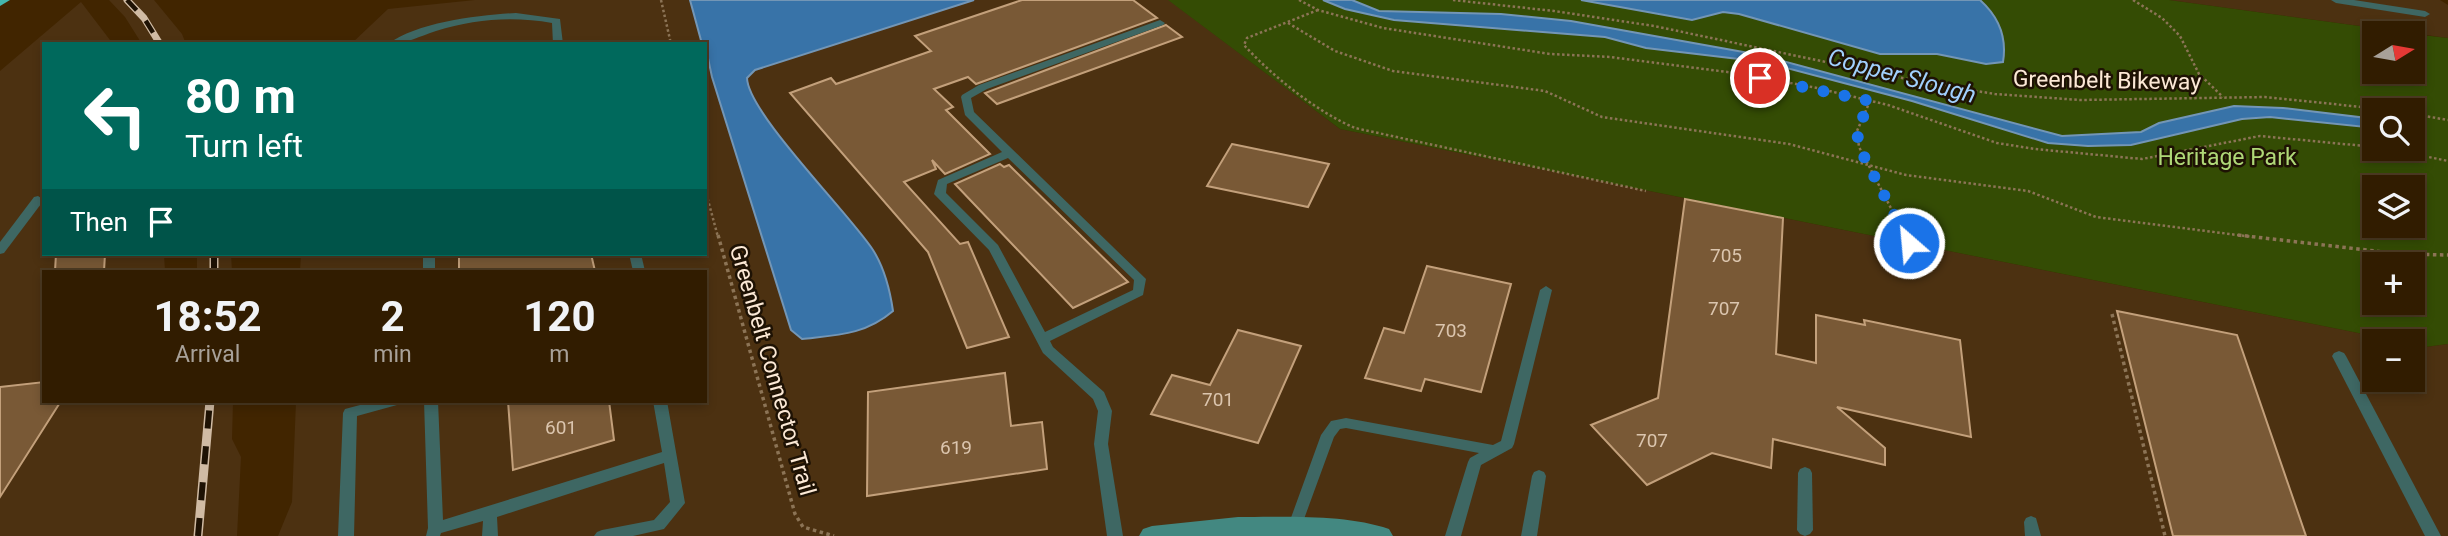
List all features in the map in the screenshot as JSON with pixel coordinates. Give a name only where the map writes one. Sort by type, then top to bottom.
[{"type":"street","points":[[1152,536],[1211,529],[1295,526],[1380,536]]},
{"type":"lane","points":[[2336,0],[2425,13]]},
{"type":"lane","points":[[397,42],[418,32],[469,21],[534,16],[557,21],[558,42]]},
{"type":"lane","points":[[1043,339],[1139,292],[1140,279],[969,113],[966,97],[983,87],[1160,23]]},
{"type":"lane","points":[[1009,153],[942,183],[940,194],[994,248],[1048,350],[1099,396],[1105,411],[1101,444],[1115,536]]},
{"type":"lane","points":[[0,250],[38,200]]},
{"type":"lane","points":[[1453,536],[1475,462],[1507,444],[1546,290]]},
{"type":"lane","points":[[2339,356],[2433,536]]},
{"type":"lane","points":[[346,536],[350,413],[385,403]]},
{"type":"lane","points":[[431,403],[434,532],[671,455]]},
{"type":"lane","points":[[601,536],[659,525],[678,503],[660,403]]},
{"type":"lane","points":[[1295,526],[1328,435],[1336,425],[1346,423],[1495,451]]},
{"type":"lane","points":[[1805,473],[1805,530]]},
{"type":"lane","points":[[1529,536],[1539,476]]},
{"type":"lane","points":[[490,513],[490,536]]},
{"type":"path","points":[[661,0],[671,42]]},
{"type":"path","points":[[1299,0],[1318,10],[1383,28],[1550,54],[1610,57],[1743,74],[1870,101],[1997,143],[2102,157],[2152,158],[2260,136],[2362,146]]},
{"type":"path","name":"Greenbelt Bikeway","points":[[1453,0],[1548,9],[1632,23],[1744,43],[1932,85],[1998,94],[2129,100],[2222,97],[2335,102],[2362,106]]},
{"type":"path","points":[[2133,0],[2162,18],[2180,36],[2199,74],[2222,97]]},
{"type":"path","points":[[1318,10],[1247,38],[1244,45],[1261,64],[1339,121],[1355,128],[1409,142],[1646,191]]},
{"type":"path","points":[[1288,23],[1335,51],[1393,71],[1545,91],[1602,117],[1789,144],[1870,167],[1943,181],[2028,191],[2096,217],[2401,254],[2448,255]]},
{"type":"path","points":[[1870,101],[1857,131],[1859,147],[1909,243]]},
{"type":"path","points":[[2425,116],[2448,120]]},
{"type":"path","points":[[2425,156],[2448,161]]},
{"type":"path","name":"Greenbelt Connector Trail","points":[[707,196],[795,514],[803,527],[834,536]]},
{"type":"path","points":[[2112,314],[2165,536]]},
{"type":"shaded area","points":[[109,0],[154,0],[182,34],[185,42],[141,42],[125,17]]},
{"type":"shaded area","points":[[475,0],[1169,0],[1340,129],[2362,334],[2362,392],[2425,392],[2425,347],[2448,344],[2448,536],[278,536],[292,502],[296,403],[707,403],[707,270],[300,270],[301,256],[707,256],[707,42],[353,42],[388,9]]},
{"type":"shaded area","points":[[2169,0],[2440,0],[2448,5],[2448,38],[2426,35],[2426,21],[2362,21],[2362,26]]},
{"type":"shaded area","points":[[81,2],[111,42],[42,42],[42,256],[164,256],[165,270],[42,270],[42,403],[233,403],[232,439],[241,457],[237,536],[0,536],[0,71]]},
{"type":"shaded area","points":[[197,256],[231,256],[232,270],[197,270]]},
{"type":"green space","name":"Heritage Park","points":[[1168,0],[2169,0],[2362,26],[2362,84],[2426,84],[2426,35],[2448,38],[2448,344],[2425,347],[2425,329],[2362,329],[2362,334],[1340,129]]},
{"type":"water","points":[[690,0],[974,0],[755,70],[747,78],[752,94],[781,138],[877,257],[893,311],[882,319],[861,329],[827,336],[802,339],[791,330],[712,77],[707,42],[701,42]]},
{"type":"water","points":[[1323,0],[1352,0],[1379,11],[1501,14],[1571,21],[1760,55],[2062,136],[2141,132],[2159,123],[2234,106],[2283,108],[2362,117],[2362,127],[2270,117],[2242,119],[2131,145],[2048,143],[1912,101],[1764,62],[1646,48],[1605,37],[1394,20],[1345,9]]},
{"type":"water","points":[[1581,0],[1980,0],[1992,13],[2000,28],[2004,45],[2003,62],[1986,64],[1937,54],[1880,54],[1739,14],[1723,12],[1692,20]]},
{"type":"building","points":[[1022,0],[1133,0],[1157,18],[976,84],[968,77],[934,89],[953,107],[946,110],[990,154],[945,174],[932,160],[936,169],[904,182],[960,244],[968,242],[1009,337],[967,348],[928,252],[790,93],[831,78],[836,84],[931,51],[915,36]]},
{"type":"building","points":[[1166,25],[1182,37],[997,104],[985,93]]},
{"type":"building","points":[[1232,144],[1329,164],[1308,207],[1207,186]]},
{"type":"building","points":[[1000,164],[1004,167],[1009,165],[1128,282],[1073,308],[955,184]]},
{"type":"building","points":[[1685,199],[1783,218],[1776,354],[1816,363],[1816,315],[1865,325],[1864,320],[1960,340],[1971,437],[1837,407],[1885,448],[1885,465],[1773,439],[1771,468],[1712,453],[1647,485],[1591,425],[1658,398]]},
{"type":"building","points":[[56,256],[105,256],[104,270],[55,270]]},
{"type":"building","points":[[459,256],[591,256],[595,270],[459,270]]},
{"type":"building","points":[[1427,266],[1511,284],[1481,392],[1425,379],[1421,391],[1365,378],[1384,328],[1404,333]]},
{"type":"building","points":[[2117,311],[2237,335],[2306,536],[2173,536]]},
{"type":"building","points":[[1238,330],[1301,346],[1258,443],[1151,414],[1172,375],[1210,385]]},
{"type":"building","points":[[1005,373],[1011,426],[1042,422],[1047,469],[867,496],[868,392]]},
{"type":"building","points":[[42,382],[42,403],[60,403],[0,497],[0,387]]},
{"type":"building","points":[[508,403],[609,403],[614,440],[513,470]]},
{"type":"railway","points":[[127,0],[144,18],[159,42]]},
{"type":"railway","points":[[214,256],[214,270]]},
{"type":"railway","points":[[198,536],[210,403]]},
{"type":"route","points":[[1760,78],[1870,101],[1861,116],[1857,131],[1859,147],[1909,243]]},
{"type":"water label","name":"Copper Slough","points":[[1902,76]]}]
